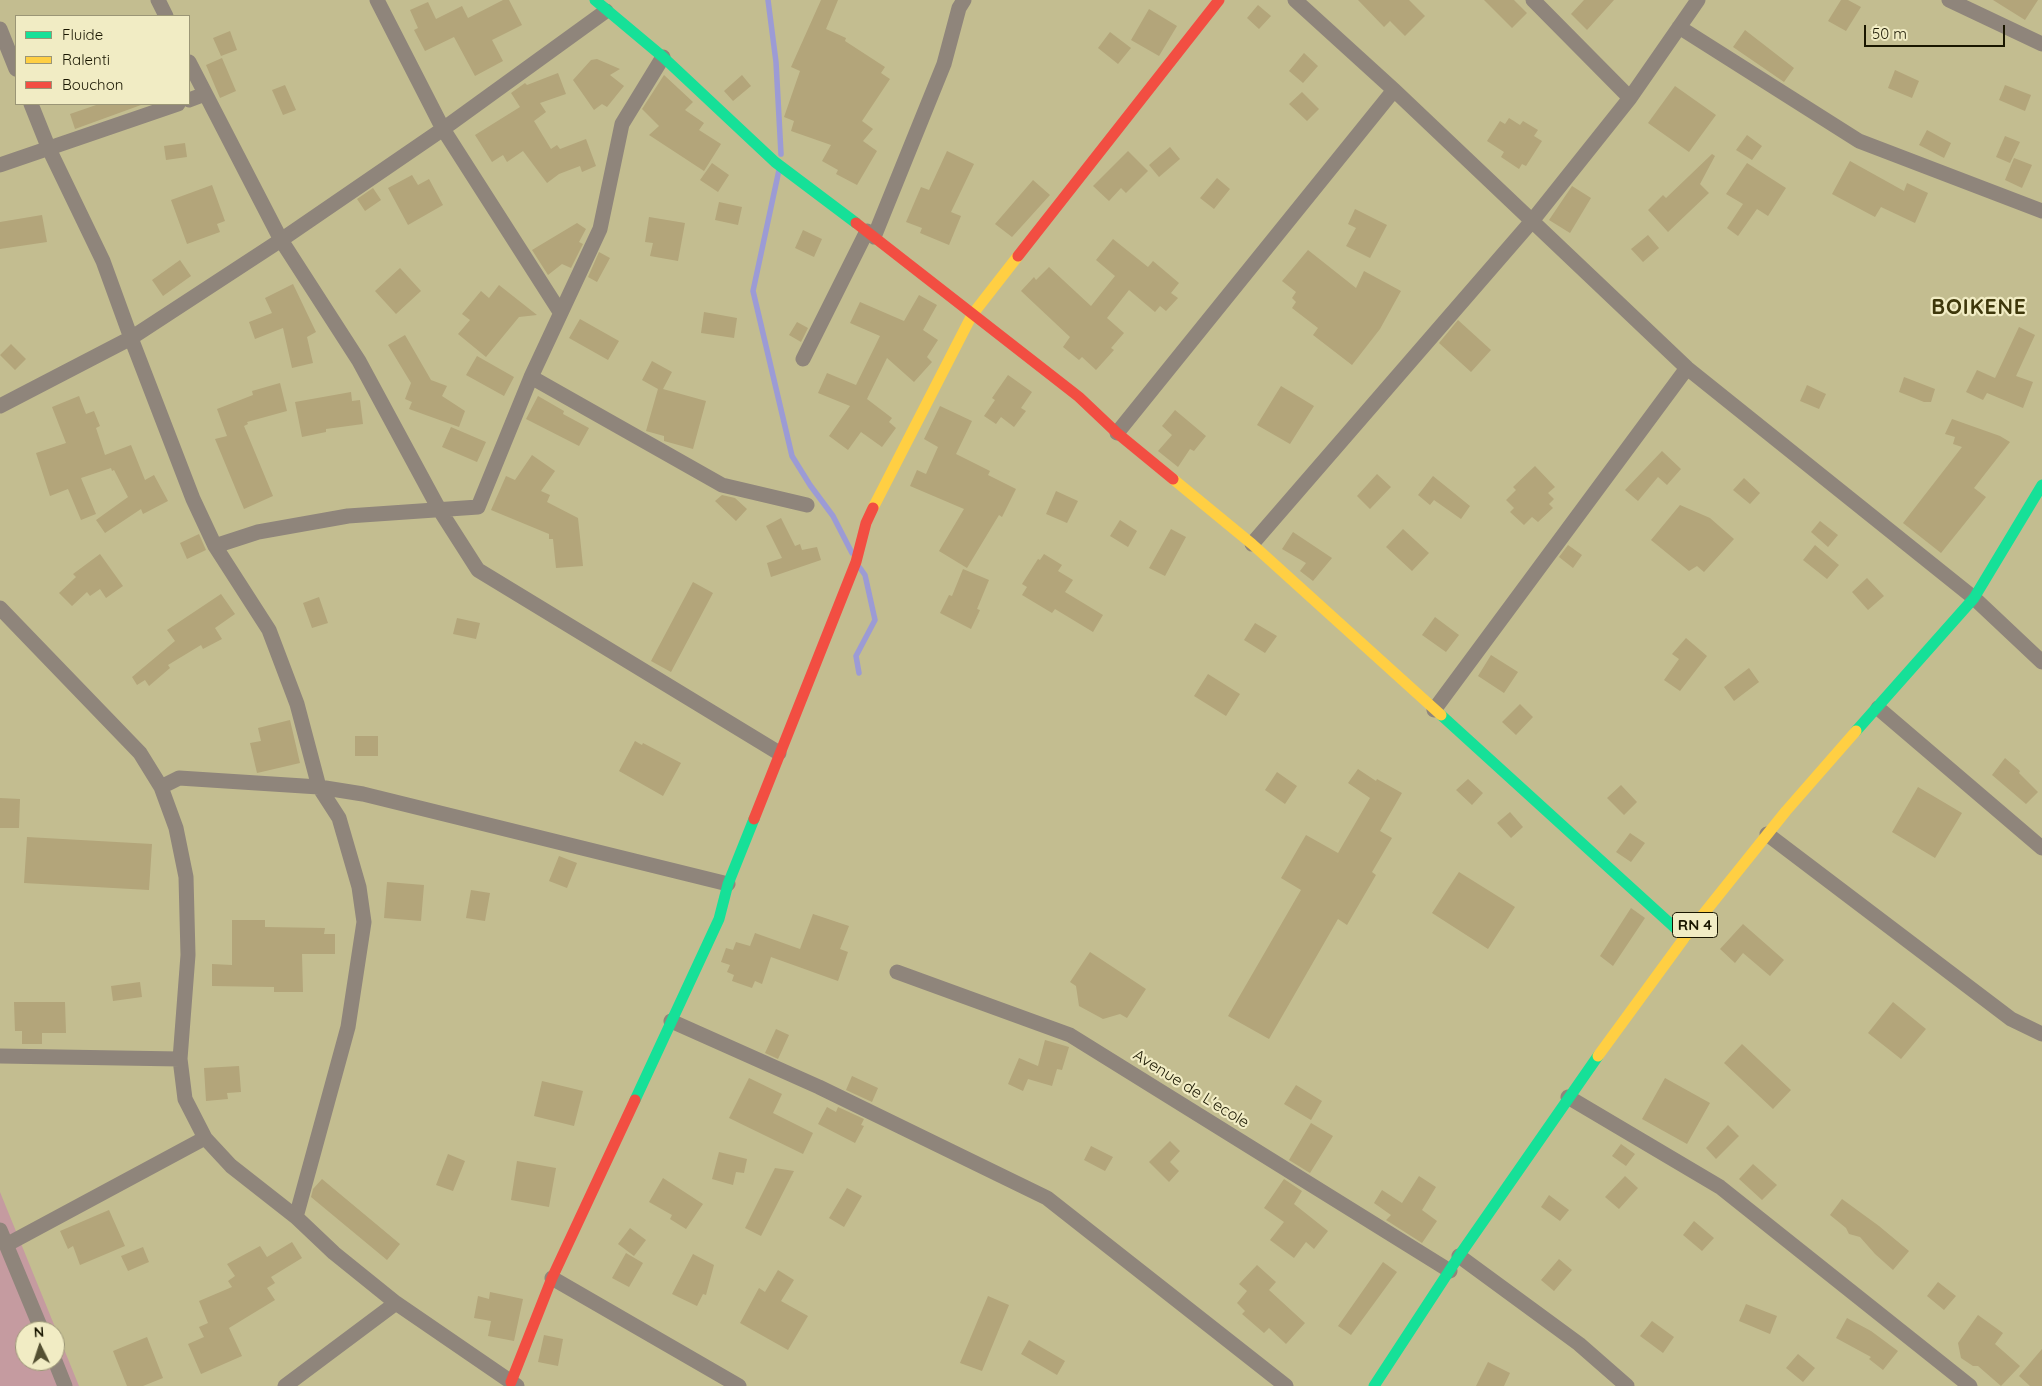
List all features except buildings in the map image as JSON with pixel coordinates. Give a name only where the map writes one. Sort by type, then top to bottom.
[{"type":"main road","points":[[595,0],[663,57],[775,162],[1079,397],[1117,433],[1252,544],[1684,937]]},
{"type":"main road","points":[[514,1384],[552,1278],[720,919],[728,884],[856,562],[866,523],[972,315],[1219,0]]},
{"type":"main road","name":"RN 4","points":[[1374,1386],[1459,1256],[1568,1097],[1684,937],[1767,834],[1974,598],[2042,485]]},
{"type":"street","points":[[158,0],[166,15]]},
{"type":"street","points":[[377,0],[443,129],[560,312]]},
{"type":"street","points":[[803,359],[870,234],[944,64],[959,8],[964,0]]},
{"type":"street","points":[[1295,0],[1394,90],[1687,368],[1974,598],[2042,662]]},
{"type":"street","points":[[1533,0],[1630,98]]},
{"type":"street","points":[[1252,544],[1532,221],[1630,98],[1698,0]]},
{"type":"street","points":[[1949,0],[2042,44]]},
{"type":"street","points":[[0,406],[131,338],[281,240],[443,129],[606,11]]},
{"type":"street","points":[[1679,26],[1859,141],[2042,211]]},
{"type":"street","points":[[0,29],[15,66]]},
{"type":"street","points":[[215,546],[258,532],[348,516],[478,507],[531,377],[600,229],[622,124],[663,57]]},
{"type":"street","points":[[190,64],[281,240],[359,361],[439,509],[478,570],[779,753]]},
{"type":"street","points":[[1117,433],[1394,90]]},
{"type":"street","points":[[190,100],[205,94]]},
{"type":"street","points":[[31,105],[49,149],[103,261],[194,499],[215,546],[269,630],[297,704],[319,787],[339,818],[359,887],[364,922],[348,1027],[296,1217]]},
{"type":"street","points":[[0,165],[175,105]]},
{"type":"street","points":[[1434,710],[1687,368]]},
{"type":"street","points":[[531,377],[722,485],[807,505]]},
{"type":"street","points":[[2,613],[140,753],[161,787],[176,828],[186,877],[188,955],[180,1059],[185,1099],[205,1138],[231,1166],[296,1217],[334,1253],[396,1304],[514,1384]]},
{"type":"street","points":[[1878,708],[2042,848]]},
{"type":"street","points":[[161,787],[179,778],[319,787],[363,794],[728,884]]},
{"type":"street","points":[[1767,834],[2011,1019],[2042,1034]]},
{"type":"street","name":"Avenue de L'ecole","points":[[897,972],[1070,1035],[1450,1271]]},
{"type":"street","points":[[671,1021],[819,1088],[1047,1198],[1286,1386]]},
{"type":"street","points":[[0,1056],[180,1059]]},
{"type":"street","points":[[1568,1097],[1720,1186],[1970,1386]]},
{"type":"street","points":[[6,1245],[205,1138]]},
{"type":"street","points":[[0,1230],[38,1321]]},
{"type":"street","points":[[1459,1256],[1579,1344],[1627,1386]]},
{"type":"street","points":[[552,1278],[738,1386]]},
{"type":"street","points":[[285,1386],[396,1304]]},
{"type":"street","points":[[58,1371],[65,1386]]},
{"type":"shaded area","points":[[0,1192],[53,1321],[15,1321],[15,1371],[65,1371],[65,1352],[79,1386],[0,1386]]},
{"type":"waterway","points":[[768,0],[776,62],[781,154]]},
{"type":"waterway","points":[[779,170],[753,291],[792,456],[833,516],[852,553]]},
{"type":"waterway","points":[[859,673],[856,656],[875,620],[865,575],[860,568]]},
{"type":"traffic: fast","points":[[595,0],[663,57],[775,162],[856,223]]},
{"type":"traffic: fast","points":[[1856,731],[1974,598],[2042,485]]},
{"type":"traffic: fast","points":[[1441,715],[1685,937]]},
{"type":"traffic: fast","points":[[635,1100],[719,919],[728,884],[754,819]]},
{"type":"traffic: fast","points":[[1374,1386],[1459,1256],[1598,1056]]},
{"type":"traffic: slow","points":[[873,508],[972,315],[1018,256]]},
{"type":"traffic: slow","points":[[1173,479],[1252,544],[1441,715]]},
{"type":"traffic: slow","points":[[1598,1056],[1685,937],[1786,811],[1856,731]]},
{"type":"traffic: jam","points":[[1018,256],[1219,0]]},
{"type":"traffic: jam","points":[[856,223],[1079,397],[1117,433],[1173,479]]},
{"type":"traffic: jam","points":[[754,819],[856,562],[866,523],[873,508]]},
{"type":"traffic: jam","points":[[511,1382],[552,1278],[635,1100]]},
{"type":"district","name":"BOIKENE","points":[[1979,308]]}]
